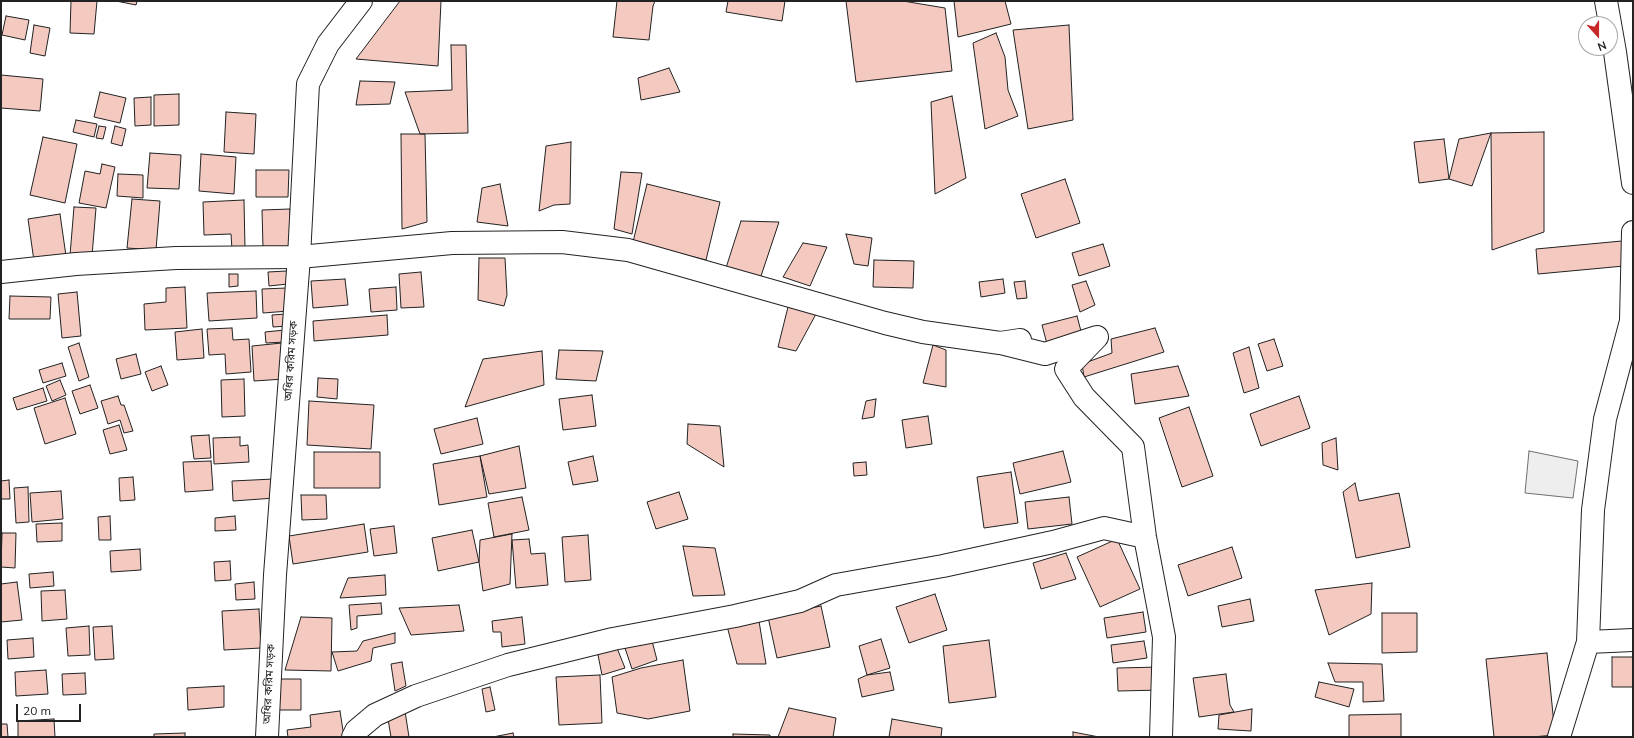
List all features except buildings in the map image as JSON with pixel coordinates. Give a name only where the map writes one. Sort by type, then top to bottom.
[{"type":"street","name":"অধির করিম সড়ক","points":[[267,737],[275,575],[299,257],[308,84],[328,44],[360,1]]},
{"type":"street","points":[[1606,1],[1615,52],[1633,183]]},
{"type":"street","points":[[1559,737],[1588,642],[1593,510],[1605,419],[1631,321],[1633,232]]},
{"type":"street","points":[[1,272],[76,264],[153,260],[299,257],[452,243],[569,243],[628,250],[885,324],[923,332],[1010,342],[1045,354],[1097,337],[1066,369],[1084,397],[1133,447],[1145,537],[1164,637],[1160,737]]},
{"type":"street","points":[[353,737],[356,731],[374,715],[416,696],[508,665],[613,639],[736,616],[800,601],[836,585],[942,566],[1053,542],[1104,528],[1145,537]]},
{"type":"street","points":[[1588,642],[1633,640]]},
{"type":"shaded area","points":[[1529,451],[1578,461],[1573,498],[1525,493]]}]
